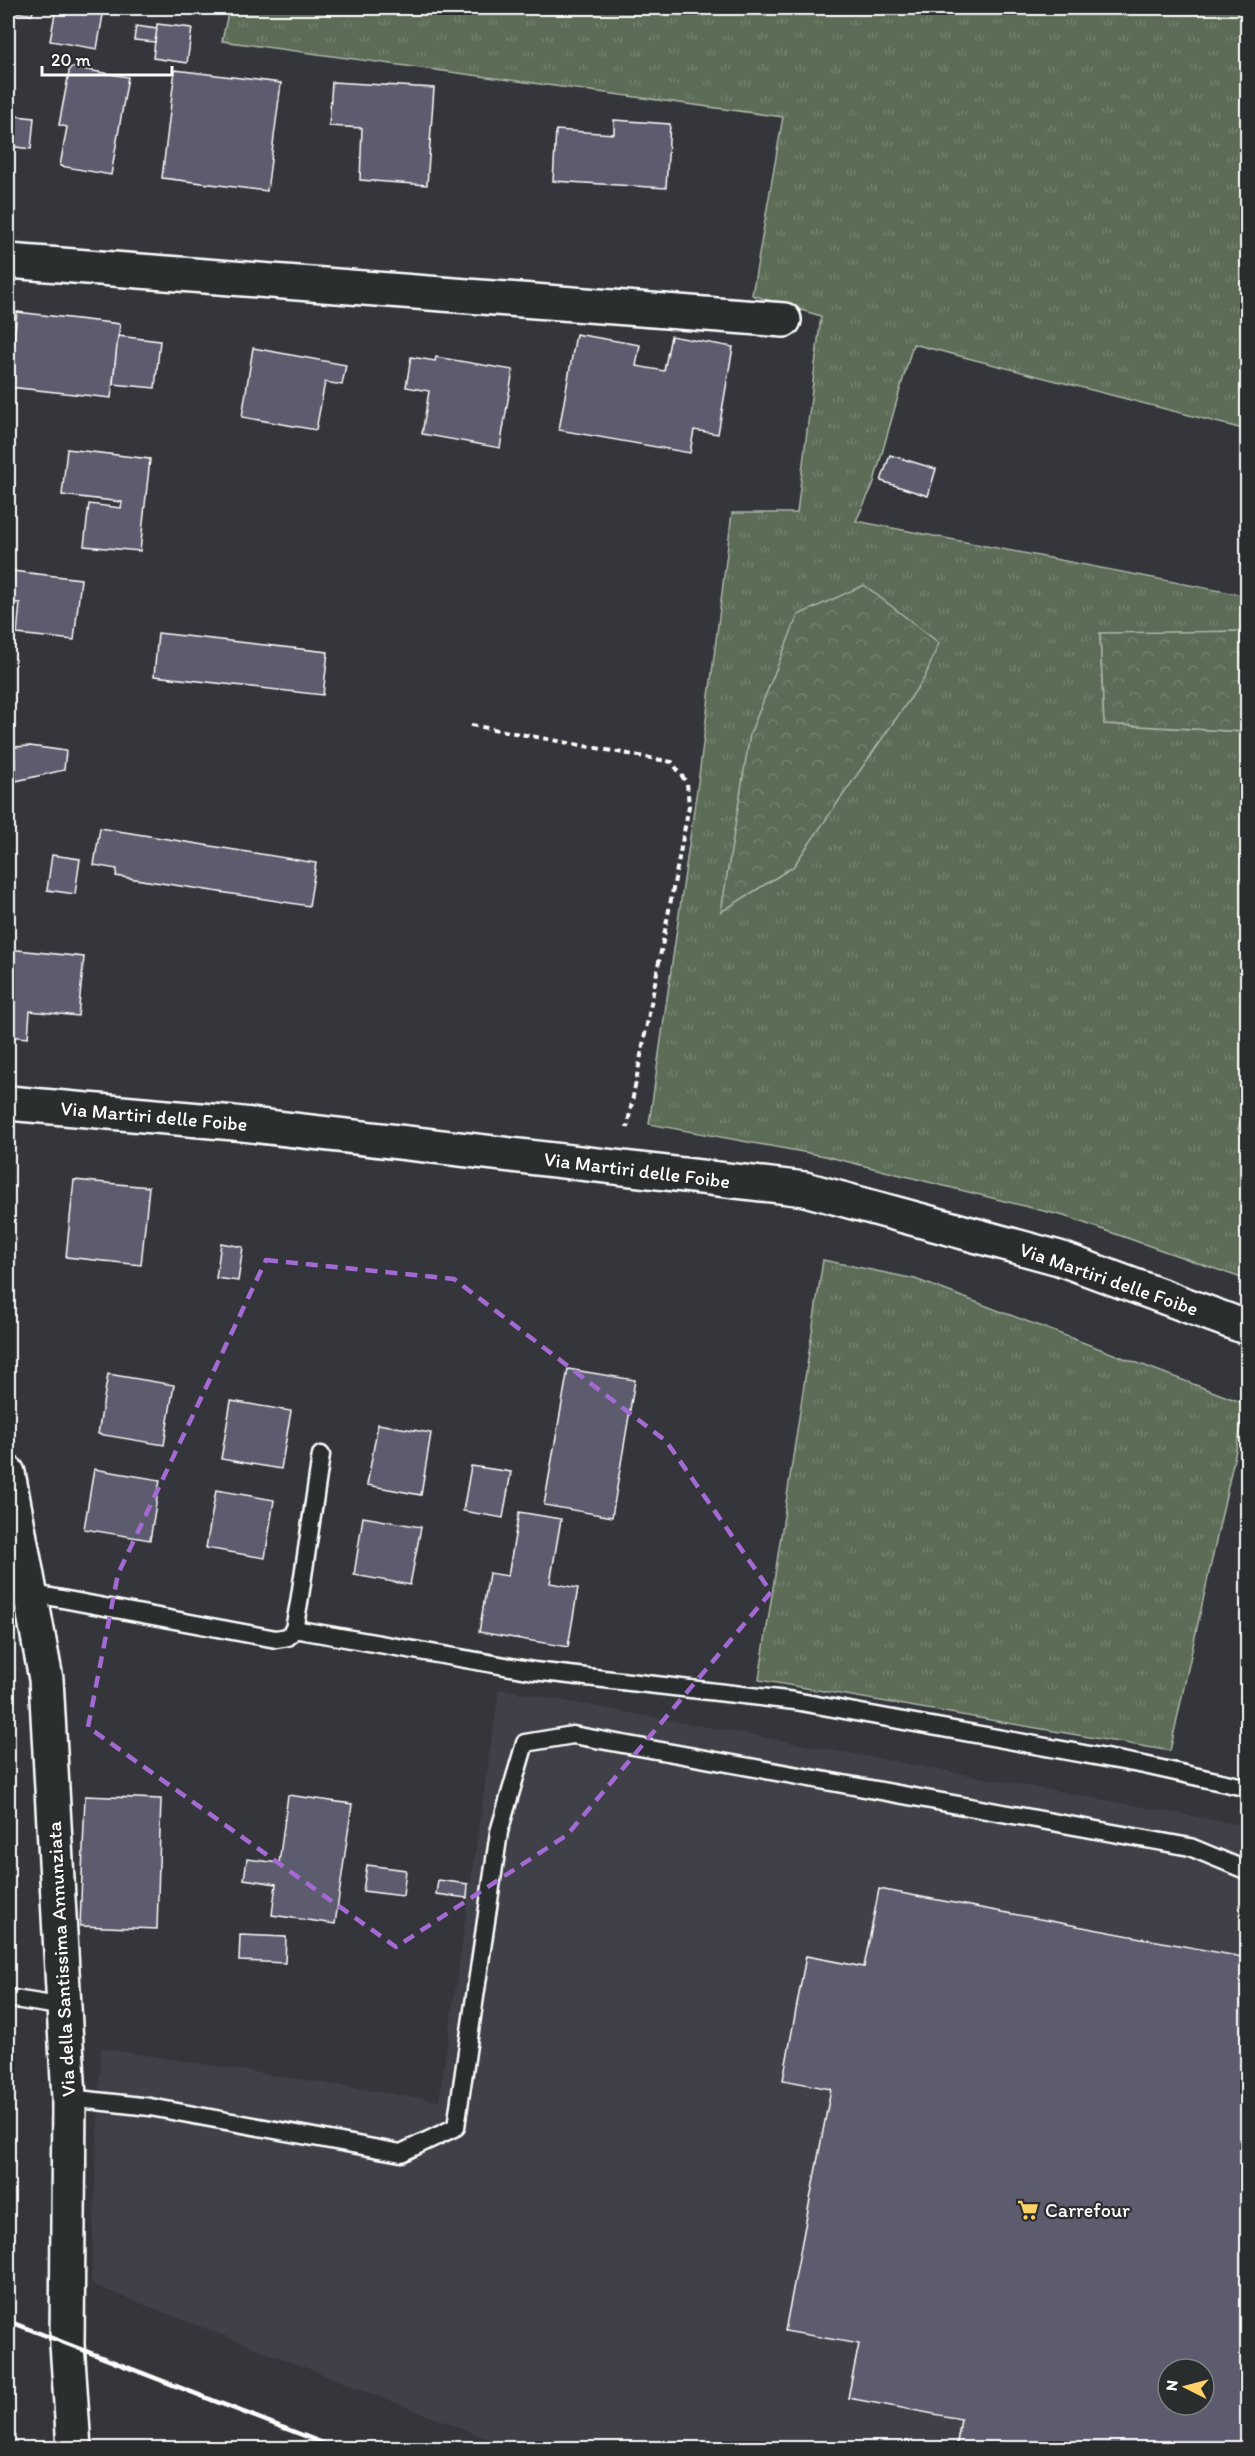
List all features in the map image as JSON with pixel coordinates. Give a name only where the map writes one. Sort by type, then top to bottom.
[{"type":"street","points":[[8,261],[784,320]]},
{"type":"street","name":"Via Martiri delle Foibe","points":[[8,1103],[234,1123],[805,1190],[1059,1258],[1248,1328]]},
{"type":"street","name":"Via della Santissima Annunziata","points":[[8,1473],[13,1532],[30,1593],[46,1679],[69,2098],[67,2344],[74,2448]]},
{"type":"lane","points":[[30,1593],[276,1639],[288,1637],[294,1629],[321,1455]]},
{"type":"lane","points":[[294,1629],[534,1671],[795,1701],[1144,1765],[1248,1788]]},
{"type":"lane","points":[[69,2098],[150,2107],[401,2153],[456,2127],[499,1832],[525,1743],[573,1735],[1190,1847],[1248,1871]]},
{"type":"lane","points":[[8,1998],[65,2007]]},
{"type":"path","points":[[471,725],[672,762],[687,783],[688,806],[619,1167]]},
{"type":"highlighted area","points":[[266,1260],[454,1279],[666,1441],[771,1592],[567,1835],[396,1947],[88,1727],[118,1574]]},
{"type":"shaded area","points":[[499,1689],[1247,1826],[1247,2448],[512,2448],[91,2284],[101,2048],[439,2101]]},
{"type":"green space","points":[[229,8],[1247,8],[1247,430],[913,344],[873,485],[856,521],[1247,596],[1247,631],[1100,634],[1104,724],[1247,732],[1248,1097],[1238,1129],[1247,1148],[1247,1280],[1064,1216],[825,1156],[649,1124],[700,768],[732,513],[797,513],[821,316],[752,295],[783,117],[222,41]]},
{"type":"green space","points":[[864,585],[939,643],[925,677],[793,867],[721,912],[750,734],[798,615]]},
{"type":"green space","points":[[1247,631],[1247,732],[1104,724],[1100,633]]},
{"type":"green space","points":[[1247,1097],[1247,1148],[1238,1129]]},
{"type":"green space","points":[[823,1260],[915,1279],[1246,1404],[1170,1751],[759,1680]]},
{"type":"building","points":[[8,8],[34,8],[32,15],[8,11]]},
{"type":"building","points":[[56,8],[104,9],[97,49],[50,41]]},
{"type":"building","points":[[157,24],[192,28],[187,63],[153,58]]},
{"type":"building","points":[[136,26],[157,29],[155,42],[134,40]]},
{"type":"building","points":[[70,67],[128,77],[111,175],[60,166],[67,127],[59,125]]},
{"type":"building","points":[[175,70],[281,83],[267,191],[162,178]]},
{"type":"building","points":[[332,82],[434,88],[427,185],[360,180],[362,128],[329,126]]},
{"type":"building","points":[[8,115],[34,118],[31,149],[8,146]]},
{"type":"building","points":[[614,120],[670,124],[666,188],[553,181],[556,130],[614,134]]},
{"type":"building","points":[[17,312],[120,324],[111,398],[9,387]]},
{"type":"building","points":[[576,334],[640,345],[636,366],[664,371],[671,336],[733,347],[718,434],[694,430],[690,453],[559,430]]},
{"type":"building","points":[[118,336],[160,341],[155,388],[113,384]]},
{"type":"building","points":[[253,348],[346,365],[342,385],[325,382],[316,430],[242,417]]},
{"type":"building","points":[[411,357],[435,361],[436,357],[513,370],[500,448],[422,434],[429,391],[406,387]]},
{"type":"building","points":[[67,449],[150,459],[140,551],[84,546],[89,504],[121,508],[122,502],[62,495]]},
{"type":"building","points":[[890,455],[936,469],[928,496],[881,481]]},
{"type":"building","points":[[12,571],[81,579],[74,640],[17,634],[20,603],[9,602]]},
{"type":"building","points":[[158,633],[328,652],[323,695],[154,676]]},
{"type":"building","points":[[30,746],[66,751],[64,770],[16,781],[14,747]]},
{"type":"building","points":[[100,828],[316,863],[309,906],[116,876],[117,869],[94,865]]},
{"type":"building","points":[[52,855],[80,859],[75,894],[47,890]]},
{"type":"building","points":[[8,949],[84,957],[78,1016],[30,1011],[28,1038],[8,1036]]},
{"type":"building","points":[[74,1180],[149,1187],[141,1265],[66,1257]]},
{"type":"building","points":[[221,1243],[243,1247],[238,1281],[216,1278]]},
{"type":"building","points":[[568,1369],[635,1380],[612,1517],[544,1505]]},
{"type":"building","points":[[108,1374],[174,1385],[164,1445],[98,1434]]},
{"type":"building","points":[[231,1401],[291,1411],[281,1469],[221,1459]]},
{"type":"building","points":[[378,1424],[431,1433],[421,1495],[367,1485]]},
{"type":"building","points":[[471,1466],[511,1472],[503,1518],[463,1511]]},
{"type":"building","points":[[94,1469],[160,1480],[150,1540],[84,1529]]},
{"type":"building","points":[[216,1490],[274,1500],[265,1558],[206,1548]]},
{"type":"building","points":[[519,1512],[561,1519],[550,1583],[578,1588],[568,1647],[479,1632],[489,1573],[508,1576]]},
{"type":"building","points":[[363,1517],[421,1527],[410,1585],[354,1575]]},
{"type":"building","points":[[288,1795],[352,1804],[335,1924],[272,1915],[276,1884],[244,1879],[247,1859],[279,1863]]},
{"type":"building","points":[[85,1796],[161,1799],[157,1929],[80,1926]]},
{"type":"building","points":[[367,1865],[406,1870],[403,1896],[363,1891]]},
{"type":"building","points":[[438,1880],[468,1884],[467,1898],[436,1894]]},
{"type":"building","name":"Carrefour","points":[[879,1889],[1248,1958],[1248,2448],[956,2448],[961,2419],[848,2398],[859,2344],[785,2331],[831,2089],[783,2080],[806,1956],[864,1967]]},
{"type":"building","points":[[240,1935],[286,1937],[285,1963],[239,1961]]},
{"type":"railway","points":[[8,2321],[336,2448]]},
{"type":"place","name":"Carrefour","points":[[1028,2210]]}]
